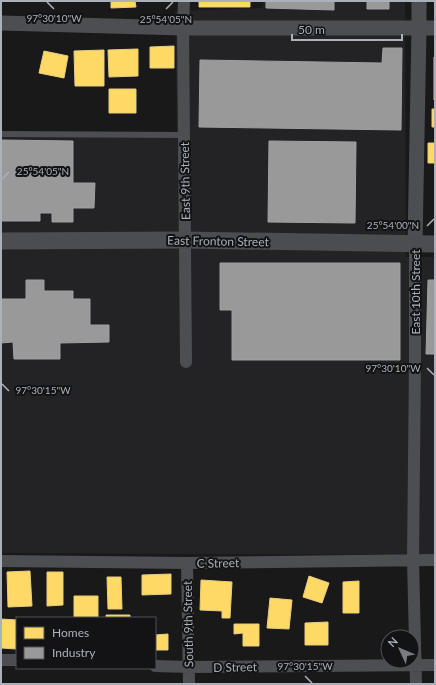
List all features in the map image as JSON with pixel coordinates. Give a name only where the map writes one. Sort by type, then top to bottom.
[{"type":"main road","name":"East Fronton Street","points":[[1,240],[185,240],[435,244]]},
{"type":"street","name":"East 9th Street","points":[[184,1],[186,362]]},
{"type":"street","name":"East 10th Street","points":[[414,629],[413,560],[415,244],[419,1]]},
{"type":"street","points":[[1,23],[183,28],[435,28]]},
{"type":"street","name":"C Street","points":[[1,561],[187,563],[435,560]]},
{"type":"street","name":"South 9th Street","points":[[187,563],[189,684]]},
{"type":"street","points":[[1,660],[16,660]]},
{"type":"street","name":"D Street","points":[[156,666],[380,665]]},
{"type":"street","name":"D Street","points":[[420,665],[435,665]]},
{"type":"street","name":"East 10th Street","points":[[415,669],[416,684]]},
{"type":"lane","points":[[1,134],[184,135]]},
{"type":"shaded area","points":[[263,1],[405,1],[406,257],[435,257],[435,555],[1,553],[1,134],[177,135],[175,11],[262,8]]},
{"type":"building: Homes","points":[[111,1],[135,1],[136,7],[111,8]]},
{"type":"building: Homes","points":[[199,1],[250,1],[250,7],[199,7]]},
{"type":"building: Homes","points":[[174,46],[174,68],[150,68],[150,47]]},
{"type":"building: Homes","points":[[138,49],[138,76],[109,77],[108,50]]},
{"type":"building: Homes","points":[[104,50],[104,86],[75,86],[74,51]]},
{"type":"building: Homes","points":[[44,51],[68,56],[64,78],[39,73]]},
{"type":"building: Homes","points":[[435,57],[435,100],[434,100]]},
{"type":"building: Homes","points":[[109,89],[136,89],[136,113],[109,113]]},
{"type":"building: Homes","points":[[432,109],[435,109],[435,127],[432,127]]},
{"type":"building: Homes","points":[[428,143],[435,143],[435,163],[428,163]]},
{"type":"building: Homes","points":[[30,571],[32,606],[8,607],[7,572]]},
{"type":"building: Homes","points":[[47,572],[63,572],[63,605],[47,606]]},
{"type":"building: Homes","points":[[171,574],[171,594],[142,595],[142,575]]},
{"type":"building: Homes","points":[[309,576],[329,583],[322,603],[303,597]]},
{"type":"building: Homes","points":[[107,577],[121,577],[122,609],[108,609]]},
{"type":"building: Homes","points":[[201,580],[232,582],[230,618],[222,618],[222,611],[200,610]]},
{"type":"building: Homes","points":[[359,581],[359,613],[343,613],[343,582]]},
{"type":"building: Homes","points":[[74,596],[98,596],[98,617],[74,617]]},
{"type":"building: Homes","points":[[270,598],[292,600],[289,629],[267,628]]},
{"type":"building: Homes","points":[[106,615],[130,615],[130,617],[106,617]]},
{"type":"building: Homes","points":[[1,619],[16,620],[16,649],[1,648]]},
{"type":"building: Homes","points":[[328,622],[328,645],[305,645],[305,623]]},
{"type":"building: Homes","points":[[234,624],[259,624],[259,646],[243,646],[243,633],[234,634]]},
{"type":"building: Homes","points":[[168,634],[168,650],[156,650],[156,635]]},
{"type":"building: Industry","points":[[266,1],[334,1],[334,10],[266,8]]},
{"type":"building: Industry","points":[[367,1],[389,1],[389,9],[367,9]]},
{"type":"building: Industry","points":[[383,48],[402,48],[401,130],[199,127],[200,60],[382,63]]},
{"type":"building: Industry","points":[[1,140],[73,141],[73,183],[95,183],[94,208],[73,208],[73,222],[52,222],[52,213],[40,213],[40,221],[1,221]]},
{"type":"building: Industry","points":[[269,141],[356,142],[355,223],[268,222]]},
{"type":"building: Industry","points":[[220,263],[400,263],[400,360],[232,360],[232,310],[220,310]]},
{"type":"building: Industry","points":[[26,280],[44,280],[44,291],[73,291],[73,299],[90,299],[90,325],[109,325],[109,342],[60,343],[60,359],[14,359],[13,342],[1,343],[1,299],[26,299]]},
{"type":"building: Industry","points":[[428,280],[435,280],[435,354],[426,354]]}]
